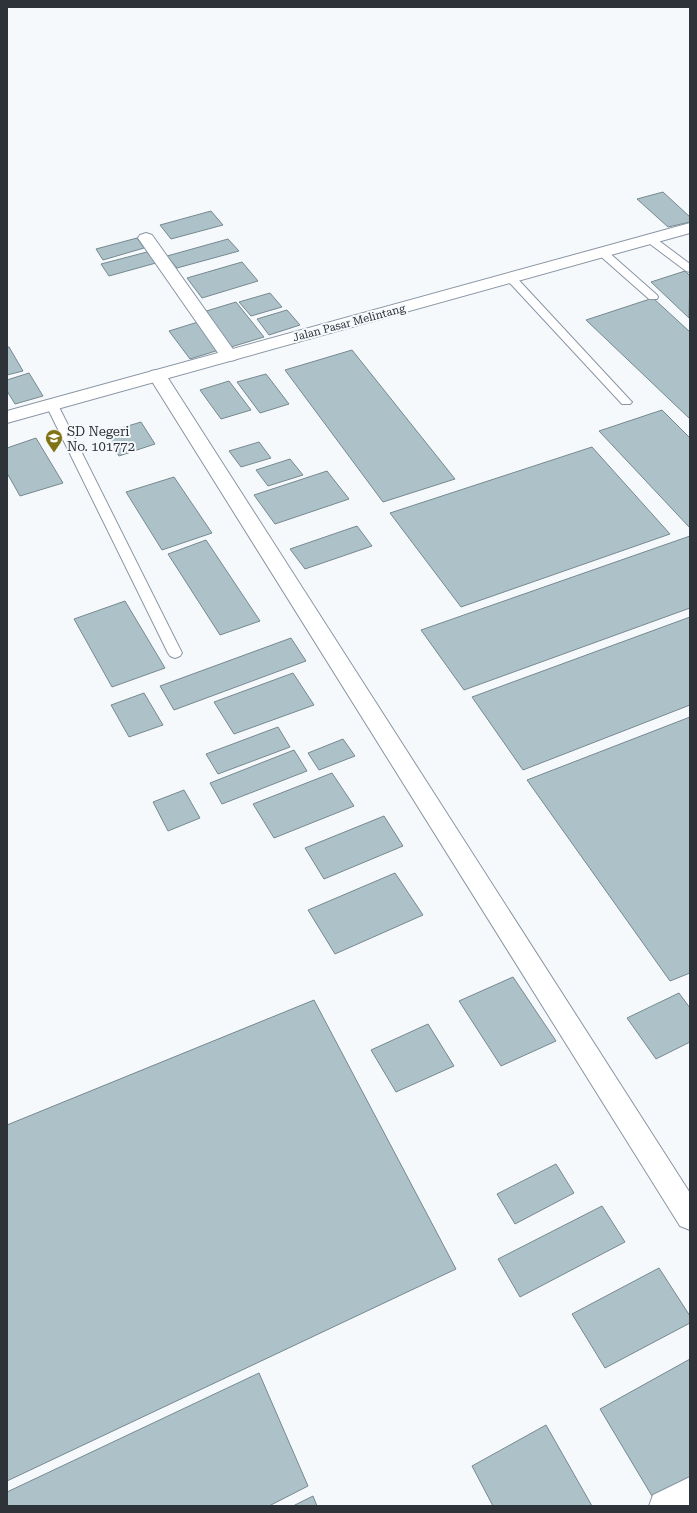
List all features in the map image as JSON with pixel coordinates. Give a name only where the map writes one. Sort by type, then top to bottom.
[{"type":"street","name":"Jalan Pasar Melintang","points":[[7,417],[690,228]]},
{"type":"street","points":[[146,238],[229,356]]},
{"type":"street","points":[[157,375],[690,1217]]},
{"type":"street","points":[[664,1506],[690,1492]]},
{"type":"lane","points":[[650,239],[690,269]]},
{"type":"lane","points":[[602,252],[652,296]]},
{"type":"lane","points":[[511,278],[626,402]]},
{"type":"lane","points":[[52,404],[175,653]]},
{"type":"building","points":[[663,192],[690,217],[690,222],[668,227],[637,199]]},
{"type":"building","points":[[211,211],[223,225],[171,239],[160,225]]},
{"type":"building","points":[[137,238],[144,248],[103,260],[96,249]]},
{"type":"building","points":[[228,239],[239,251],[177,268],[167,256]]},
{"type":"building","points":[[147,252],[156,263],[109,276],[101,264]]},
{"type":"building","points":[[242,262],[258,281],[202,298],[187,278]]},
{"type":"building","points":[[685,271],[690,276],[689,318],[651,282]]},
{"type":"building","points":[[270,293],[282,307],[251,316],[239,302]]},
{"type":"building","points":[[653,298],[690,332],[690,419],[586,320]]},
{"type":"building","points":[[236,302],[264,337],[231,347],[203,312]]},
{"type":"building","points":[[287,310],[300,325],[269,335],[257,319]]},
{"type":"building","points":[[198,322],[219,350],[190,359],[169,331]]},
{"type":"building","points":[[7,347],[9,347],[23,371],[7,375]]},
{"type":"building","points":[[352,350],[455,479],[383,502],[285,370]]},
{"type":"building","points":[[29,373],[43,396],[15,404],[7,391],[7,380]]},
{"type":"building","points":[[266,374],[289,404],[260,413],[237,382]]},
{"type":"building","points":[[229,381],[251,410],[221,419],[200,390]]},
{"type":"building","points":[[662,410],[690,438],[690,528],[599,431]]},
{"type":"building","points":[[141,422],[155,444],[119,456],[105,433]]},
{"type":"building","points":[[36,438],[63,483],[20,496],[7,473],[7,448]]},
{"type":"building","points":[[259,442],[271,458],[241,467],[229,451]]},
{"type":"building","points":[[592,447],[670,534],[461,607],[390,513]]},
{"type":"building","points":[[290,459],[303,475],[268,486],[256,470]]},
{"type":"building","points":[[327,471],[349,499],[275,524],[254,495]]},
{"type":"building","points":[[174,477],[212,533],[162,550],[126,492]]},
{"type":"building","points":[[357,526],[372,546],[305,569],[290,549]]},
{"type":"building","points":[[690,536],[690,608],[464,690],[421,630]]},
{"type":"building","points":[[206,540],[260,621],[220,635],[168,554]]},
{"type":"building","points":[[125,601],[165,668],[112,687],[74,619]]},
{"type":"building","points":[[690,617],[690,705],[523,770],[472,697]]},
{"type":"building","points":[[291,638],[306,661],[174,710],[160,686]]},
{"type":"building","points":[[293,673],[314,705],[234,734],[214,702]]},
{"type":"building","points":[[144,693],[163,725],[129,737],[111,705]]},
{"type":"building","points":[[690,717],[690,973],[670,981],[527,780]]},
{"type":"building","points":[[278,727],[290,747],[218,774],[206,754]]},
{"type":"building","points":[[343,739],[355,756],[319,770],[308,753]]},
{"type":"building","points":[[294,750],[307,771],[222,804],[210,783]]},
{"type":"building","points":[[332,773],[354,806],[274,838],[253,804]]},
{"type":"building","points":[[184,790],[200,818],[168,831],[153,802]]},
{"type":"building","points":[[384,816],[403,846],[324,879],[305,848]]},
{"type":"building","points":[[395,873],[423,915],[335,954],[308,910]]},
{"type":"building","points":[[513,977],[556,1041],[501,1066],[459,1001]]},
{"type":"building","points":[[679,993],[690,1008],[690,1042],[656,1059],[627,1018]]},
{"type":"building","points":[[314,1000],[456,1269],[7,1481],[7,1125]]},
{"type":"building","points":[[428,1024],[454,1066],[396,1092],[371,1050]]},
{"type":"building","points":[[556,1164],[574,1193],[515,1224],[497,1194]]},
{"type":"building","points":[[602,1206],[625,1242],[520,1297],[498,1259]]},
{"type":"building","points":[[659,1268],[690,1316],[690,1323],[605,1368],[572,1314]]},
{"type":"building","points":[[690,1359],[690,1480],[655,1501],[600,1409]]},
{"type":"building","points":[[259,1373],[308,1486],[269,1506],[7,1506],[7,1492]]},
{"type":"building","points":[[546,1425],[592,1506],[493,1506],[472,1466]]},
{"type":"building","points":[[313,1496],[317,1506],[293,1506]]},
{"type":"place","name":"SD Negeri No. 101772","points":[[54,453]]}]
